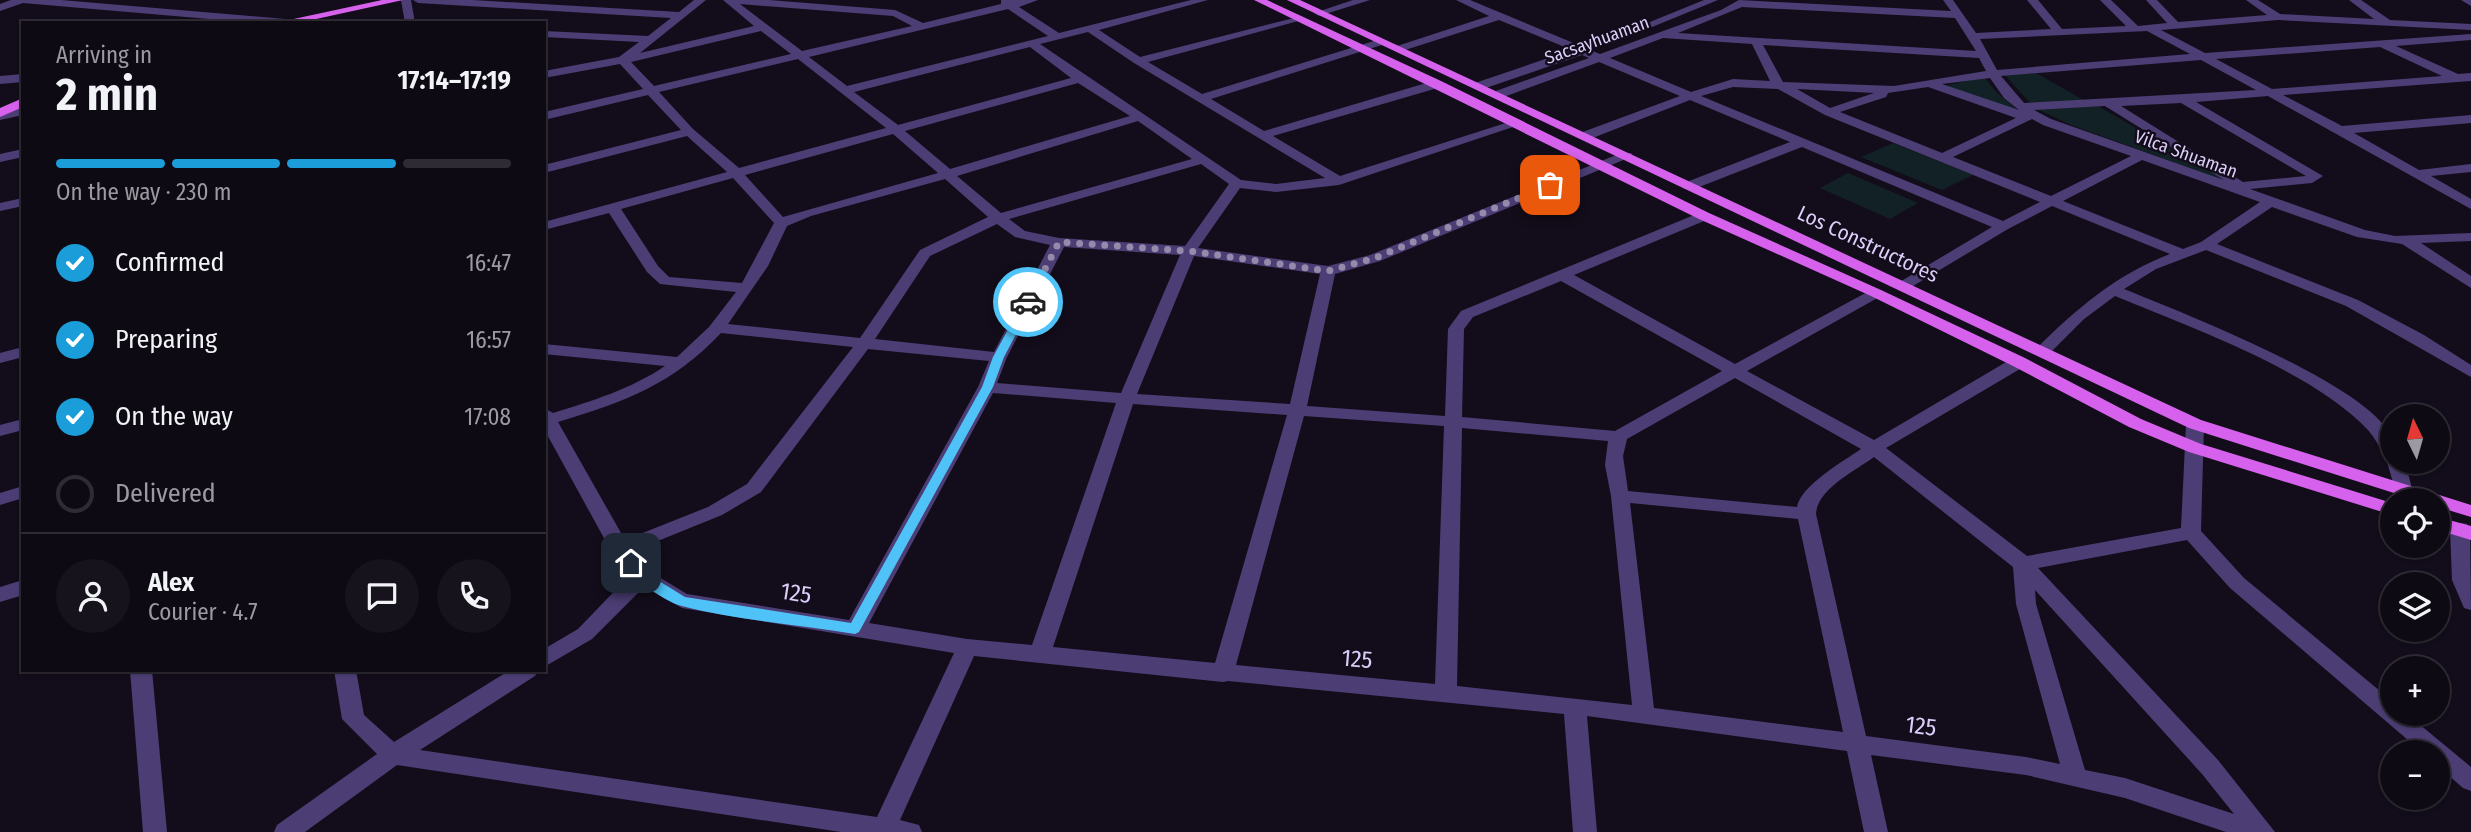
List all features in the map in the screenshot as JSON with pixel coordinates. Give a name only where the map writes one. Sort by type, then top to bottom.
[{"type":"main road","points":[[288,21],[398,0]]},
{"type":"main road","name":"Los Constructores","points":[[1259,0],[1437,84],[1704,216],[1876,293],[2019,362],[2135,423],[2195,448],[2380,505]]},
{"type":"main road","name":"Los Constructores","points":[[1292,0],[2195,424],[2392,488]]},
{"type":"main road","points":[[0,115],[21,103]]},
{"type":"main road","name":"Los Constructores","points":[[2450,505],[2471,511]]},
{"type":"street","points":[[0,8],[23,0],[271,21]]},
{"type":"street","points":[[406,0],[410,21]]},
{"type":"street","points":[[418,0],[681,15]]},
{"type":"street","points":[[623,60],[701,0]]},
{"type":"street","points":[[728,0],[895,13],[921,26]]},
{"type":"street","points":[[728,0],[895,129],[998,218],[1020,234],[1059,242],[1189,251],[1328,271],[1375,258],[1626,156]]},
{"type":"street","points":[[546,116],[801,57],[1006,3],[1032,0]]},
{"type":"street","points":[[843,91],[1203,0]]},
{"type":"street","points":[[1320,13],[1364,0]]},
{"type":"street","points":[[1461,0],[2003,226]]},
{"type":"street","points":[[1479,86],[1583,51],[1713,0]]},
{"type":"street","name":"Vilca Shuaman","points":[[1948,0],[1973,36],[1990,73],[2026,113],[2362,234],[2406,240],[2471,237]]},
{"type":"street","points":[[2032,0],[2060,33]]},
{"type":"street","points":[[2105,0],[2135,29]]},
{"type":"street","points":[[2151,0],[2176,26]]},
{"type":"street","points":[[2251,0],[2278,17]]},
{"type":"street","points":[[2354,0],[2386,22]]},
{"type":"street","points":[[2466,0],[2471,3]]},
{"type":"street","points":[[1745,2],[1959,15]]},
{"type":"street","name":"Sacsayhuaman","points":[[1497,95],[1745,2]]},
{"type":"street","points":[[1006,3],[1056,36]]},
{"type":"street","points":[[1398,50],[1499,16]]},
{"type":"street","points":[[1973,36],[2135,29],[2278,17],[2471,27]]},
{"type":"street","points":[[1138,61],[1298,18]]},
{"type":"street","points":[[2325,18],[2471,85]]},
{"type":"street","points":[[546,75],[623,60],[762,27]]},
{"type":"street","points":[[2149,28],[2340,130],[2471,205]]},
{"type":"street","points":[[1091,29],[1138,61],[1339,181]]},
{"type":"street","points":[[546,34],[648,39]]},
{"type":"street","points":[[1661,35],[1982,55]]},
{"type":"street","points":[[1829,111],[1894,90],[1990,73],[2471,37]]},
{"type":"street","points":[[1756,41],[1777,83],[1829,111],[2183,254]]},
{"type":"street","points":[[1202,98],[1381,42]]},
{"type":"street","points":[[1031,43],[1080,79],[1237,183],[1256,187],[1276,188],[1339,181],[1516,124]]},
{"type":"street","points":[[623,60],[689,132],[735,172],[781,223]]},
{"type":"street","points":[[1942,157],[2026,113],[2108,103],[2471,77]]},
{"type":"street","points":[[0,80],[21,78]]},
{"type":"street","points":[[546,225],[1080,79]]},
{"type":"street","points":[[1585,136],[1733,83],[1894,90]]},
{"type":"street","points":[[1928,83],[2026,113]]},
{"type":"street","points":[[1262,135],[1437,84]]},
{"type":"street","points":[[2183,99],[2316,176],[2312,179],[2243,186]]},
{"type":"street","points":[[2042,352],[2078,316],[2113,290],[2151,266],[2206,245],[2270,202],[2108,103]]},
{"type":"street","points":[[0,115],[21,111]]},
{"type":"street","points":[[546,418],[627,394],[661,377],[716,328],[769,253],[781,223],[806,213],[946,175],[1140,117]]},
{"type":"street","points":[[2340,130],[2471,119]]},
{"type":"street","points":[[546,168],[689,132]]},
{"type":"street","points":[[1689,186],[1802,142]]},
{"type":"street","points":[[0,158],[21,153]]},
{"type":"street","points":[[1903,286],[2003,226],[2141,156]]},
{"type":"street","points":[[620,549],[715,510],[754,488],[865,342],[925,253],[966,231],[998,218],[1202,160]]},
{"type":"street","points":[[2416,174],[2471,168]]},
{"type":"street","points":[[1041,654],[1126,400],[1189,251],[1237,183]]},
{"type":"street","points":[[0,207],[21,202]]},
{"type":"street","points":[[613,208],[652,268],[665,281],[746,288]]},
{"type":"street","points":[[1446,692],[1455,329],[1467,314],[1704,216]]},
{"type":"street","points":[[2406,240],[2471,283]]},
{"type":"street","points":[[855,629],[987,387],[999,357],[1059,242]]},
{"type":"street","points":[[2206,245],[2352,303],[2418,338],[2471,372]]},
{"type":"street","points":[[1223,674],[1297,410],[1328,271]]},
{"type":"street","points":[[1564,276],[1874,449],[2023,564],[2201,757],[2263,832]]},
{"type":"street","points":[[2113,290],[2264,354],[2323,387],[2368,421],[2380,437]]},
{"type":"street","points":[[987,387],[1126,400],[1453,420],[1619,437],[1876,293]]},
{"type":"street","points":[[716,328],[999,357]]},
{"type":"street","points":[[546,349],[679,362]]},
{"type":"street","points":[[0,358],[21,353]]},
{"type":"street","points":[[1876,832],[1806,514],[1807,502],[1817,490],[1874,449],[2019,362]]},
{"type":"street","name":"125","points":[[546,420],[620,549],[642,576],[682,601],[967,647],[1223,674],[1446,692],[1576,706],[2075,775],[2183,805],[2256,832]]},
{"type":"street","points":[[2195,424],[2191,533],[2238,583],[2422,740]]},
{"type":"street","points":[[0,431],[21,425]]},
{"type":"street","points":[[1619,437],[1614,469],[1620,496],[1644,716]]},
{"type":"street","points":[[0,499],[21,493]]},
{"type":"street","points":[[1620,496],[1806,514]]},
{"type":"street","points":[[2465,531],[2462,580],[2471,603]]},
{"type":"street","points":[[2023,564],[2191,533]]},
{"type":"street","points":[[2023,564],[2026,604],[2075,775]]},
{"type":"street","points":[[546,659],[585,634],[642,576]]},
{"type":"street","points":[[0,595],[21,588]]},
{"type":"street","points":[[883,830],[967,647]]},
{"type":"street","points":[[141,672],[155,832]]},
{"type":"street","points":[[345,672],[353,719],[393,755],[910,832]]},
{"type":"street","points":[[286,832],[393,755],[524,672]]},
{"type":"street","points":[[1576,706],[1585,832]]},
{"type":"street","points":[[2450,764],[2471,781]]},
{"type":"shaded area","points":[[2036,73],[2087,102],[2030,103],[2005,75]]},
{"type":"shaded area","points":[[1984,77],[1996,92],[2022,113],[1944,86]]},
{"type":"shaded area","points":[[2098,106],[2229,182],[2071,125],[2037,109]]},
{"type":"shaded area","points":[[1893,143],[1973,175],[1942,190],[1861,157]]},
{"type":"shaded area","points":[[1848,173],[1918,203],[1890,219],[1820,188]]},
{"type":"way so far","points":[[1028,302],[1059,242],[1189,251],[1328,271],[1375,258],[1550,185]]},
{"type":"route","points":[[631,563],[642,576],[682,601],[855,629],[987,387],[999,357],[1028,302]]}]
